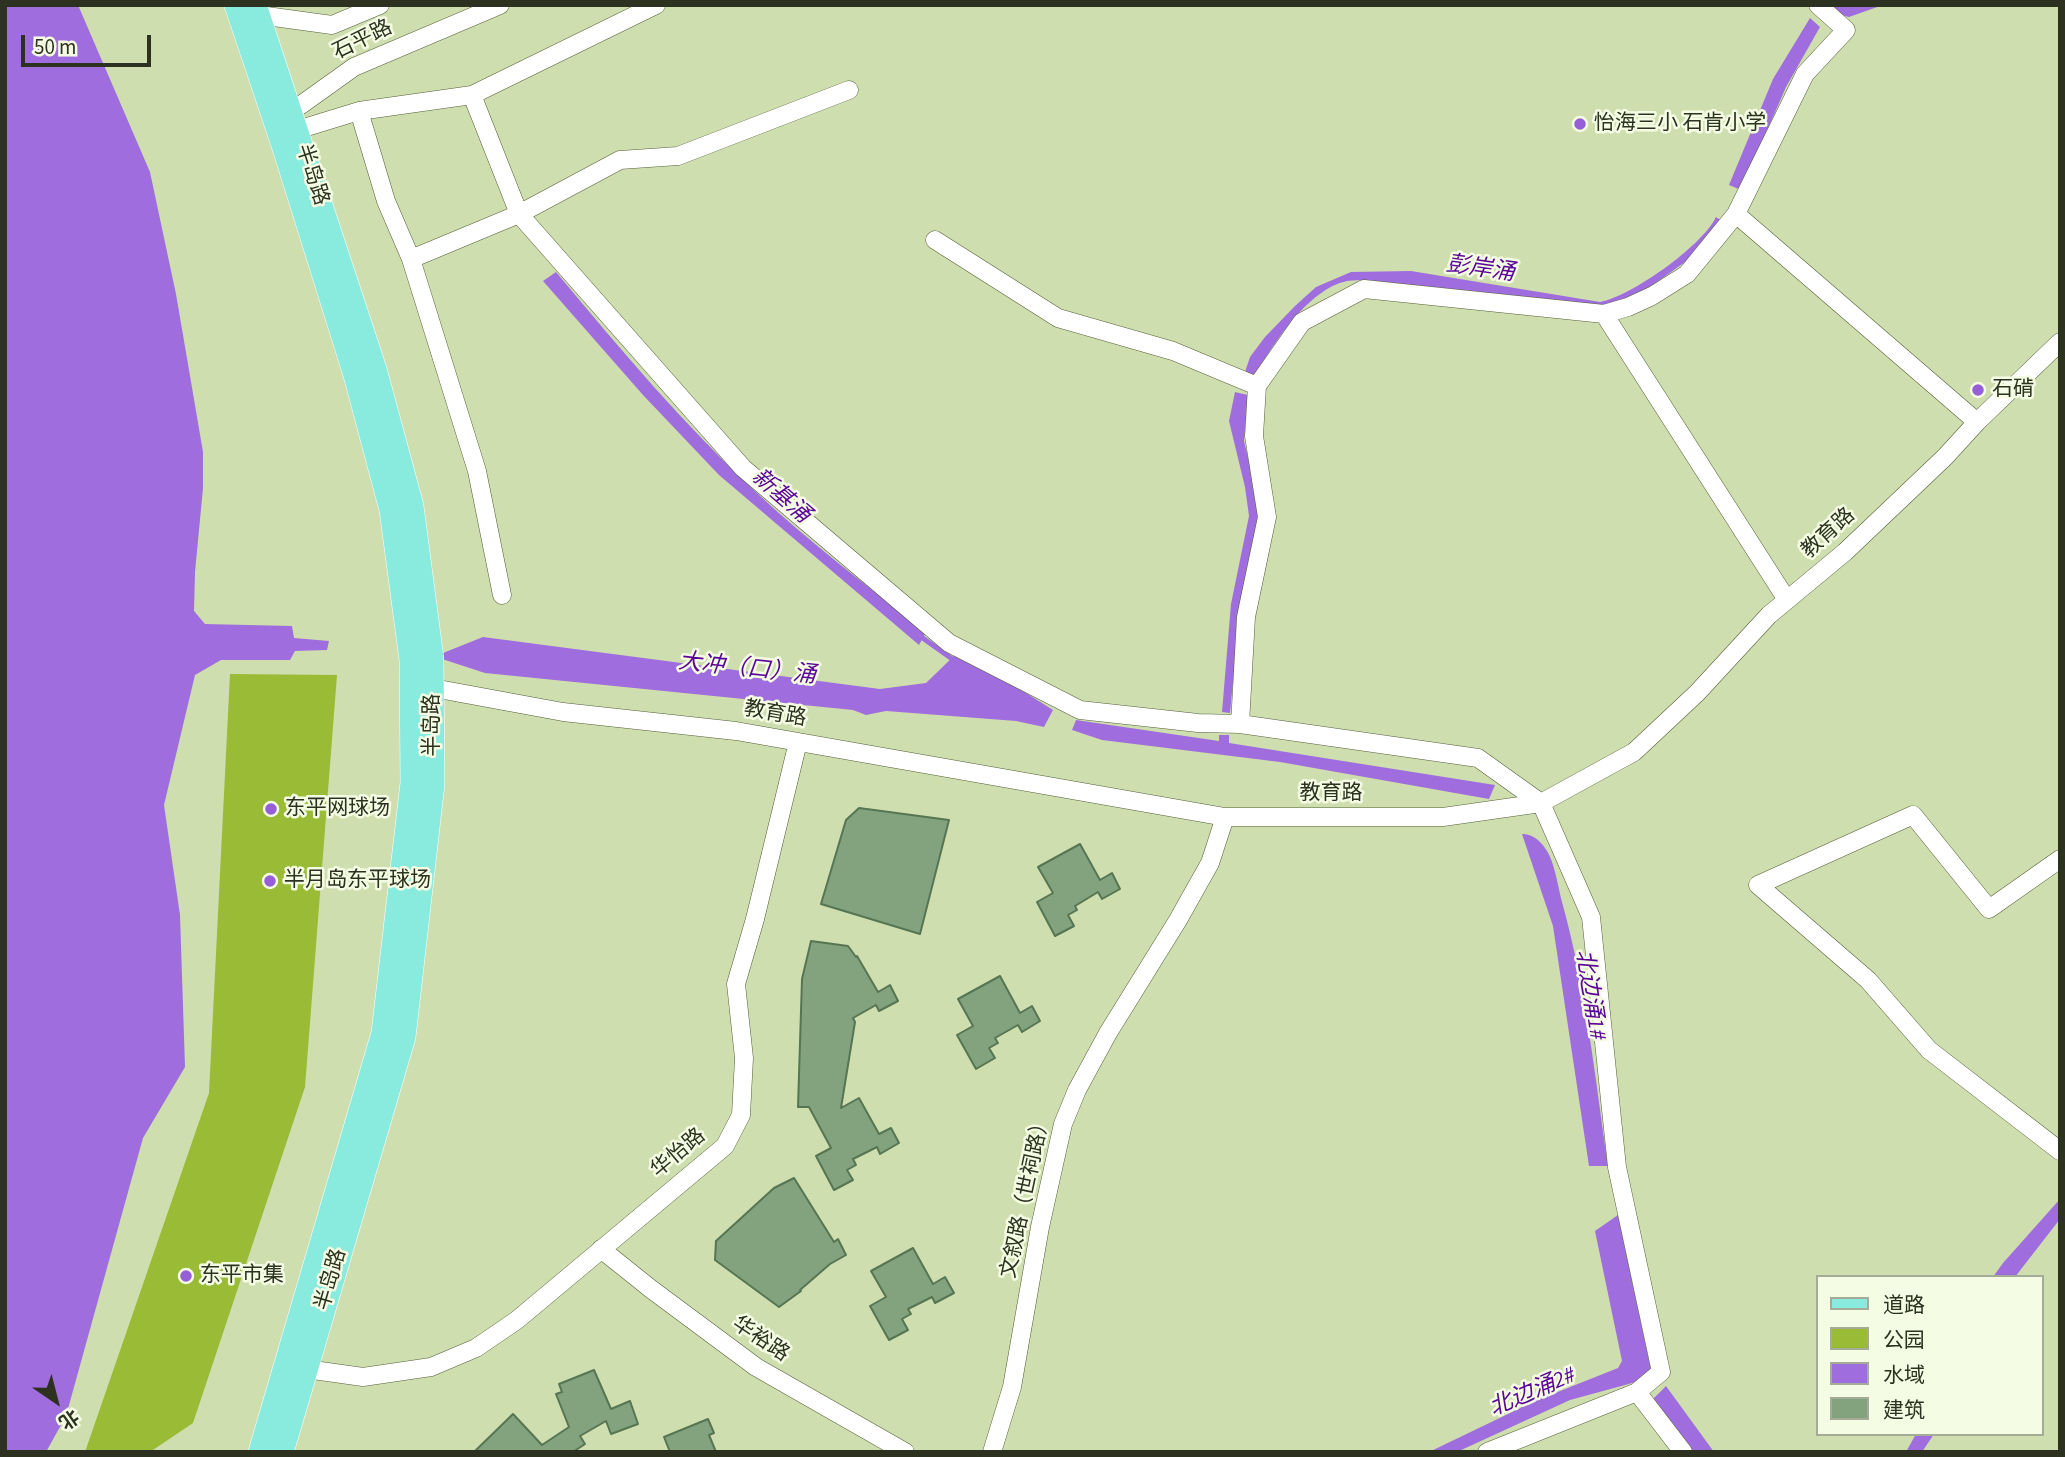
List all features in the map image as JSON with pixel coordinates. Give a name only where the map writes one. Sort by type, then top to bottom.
[{"type":"main road","name":"半岛路","points":[[236,5],[284,148],[362,399],[391,510],[411,660],[412,783],[383,1033],[260,1452]]},
{"type":"main road","name":"半岛路","points":[[257,10],[375,369],[412,506],[432,658],[433,688],[433,784],[404,1037],[282,1452]]},
{"type":"street","name":"石平路","points":[[257,10],[332,25],[380,5]]},
{"type":"street","name":"石平路","points":[[294,121],[354,67],[500,5]]},
{"type":"street","points":[[294,121],[472,95],[656,5]]},
{"type":"street","points":[[1240,724],[1246,617],[1267,517],[1254,436],[1257,386],[1302,322],[1364,289],[1604,314],[1640,302],[1687,274],[1736,214],[1805,74],[1846,30],[1818,5]]},
{"type":"street","points":[[411,260],[519,214],[620,159],[678,156],[849,90]]},
{"type":"street","points":[[472,95],[519,214],[743,468],[949,643],[1080,710],[1198,723],[1240,724],[1478,758],[1541,803],[1591,917],[1617,1167],[1661,1372],[1637,1392],[1487,1452]]},
{"type":"street","points":[[359,111],[386,201],[411,260],[477,471],[502,595]]},
{"type":"street","points":[[1736,214],[1977,422]]},
{"type":"street","points":[[935,240],[1058,318],[1172,351],[1257,386]]},
{"type":"street","points":[[1604,314],[1787,600]]},
{"type":"street","name":"教育路","points":[[433,688],[563,712],[736,731],[1225,817],[1443,817],[1541,803],[1634,752],[1697,693],[1769,615],[1845,552],[2060,342]]},
{"type":"street","name":"华怡路","points":[[306,1370],[363,1377],[431,1367],[476,1348],[517,1320],[725,1146],[741,1115],[744,1058],[736,984],[755,919],[798,742]]},
{"type":"street","points":[[2060,859],[1989,909],[1913,815],[1758,885],[1868,980],[1929,1050],[2060,1152]]},
{"type":"street","name":"文叙路（世祠路）","points":[[992,1452],[1012,1387],[1040,1227],[1063,1124],[1077,1090],[1108,1033],[1210,863],[1225,817]]},
{"type":"street","name":"华裕路","points":[[601,1249],[650,1289],[756,1367],[905,1452]]},
{"type":"street","points":[[1637,1392],[1684,1452]]},
{"type":"green space","name":"半月岛东平球场","points":[[230,674],[337,675],[305,1087],[193,1423],[150,1452],[85,1452],[209,1093]]},
{"type":"water","points":[[5,5],[78,5],[150,172],[176,294],[203,452],[194,611],[205,624],[292,626],[294,638],[329,641],[327,650],[295,651],[290,660],[221,660],[195,675],[164,805],[180,915],[185,1067],[143,1138],[66,1416],[46,1452],[5,1452]]},
{"type":"water","points":[[1835,5],[1883,5],[1849,17],[1833,13]]},
{"type":"water","points":[[1810,18],[1820,27],[1786,87],[1741,190],[1729,185],[1773,79]]},
{"type":"water","points":[[1716,217],[1723,222],[1715,235],[1685,262],[1626,304],[1578,307],[1368,280],[1347,281],[1333,286],[1305,307],[1281,335],[1254,378],[1245,372],[1250,357],[1265,337],[1295,306],[1316,287],[1351,272],[1411,271],[1600,302],[1630,290],[1665,268],[1696,242]]},
{"type":"water","points":[[556,272],[653,386],[730,467],[798,529],[926,632],[919,645],[719,475],[643,395],[543,281]]},
{"type":"water","points":[[1235,392],[1248,395],[1244,441],[1261,511],[1239,619],[1230,713],[1222,712],[1231,604],[1249,516],[1229,421]]},
{"type":"water","points":[[483,637],[880,689],[926,683],[956,654],[969,657],[1053,710],[1044,727],[1016,721],[886,711],[866,715],[853,710],[485,673],[442,659],[443,653]]},
{"type":"water","points":[[1076,720],[1219,741],[1219,735],[1229,735],[1229,743],[1495,785],[1489,799],[1280,762],[1102,740],[1072,730]]},
{"type":"water","points":[[1522,834],[1533,837],[1542,844],[1550,856],[1556,876],[1584,1000],[1608,1166],[1589,1166],[1553,926]]},
{"type":"water","points":[[2060,1199],[2060,1219],[2017,1275],[1994,1275]]},
{"type":"water","points":[[1618,1215],[1651,1370],[1636,1382],[1570,1400],[1457,1452],[1429,1452],[1535,1401],[1618,1368],[1622,1361],[1595,1231]]},
{"type":"water","points":[[1666,1386],[1714,1452],[1693,1452],[1652,1400]]},
{"type":"water","points":[[1915,1436],[1933,1436],[1922,1452],[1906,1452]]},
{"type":"building","points":[[859,808],[949,820],[920,934],[821,904],[846,820]]},
{"type":"building","points":[[1080,844],[1100,880],[1112,873],[1120,889],[1102,899],[1098,892],[1075,906],[1077,910],[1068,915],[1074,926],[1055,936],[1037,902],[1053,893],[1038,867]]},
{"type":"building","points":[[811,941],[848,946],[878,992],[890,985],[898,1001],[879,1011],[876,1005],[853,1018],[855,1022],[841,1108],[859,1098],[879,1134],[891,1128],[899,1143],[880,1154],[877,1147],[853,1159],[856,1165],[847,1170],[853,1180],[834,1190],[816,1156],[831,1148],[809,1107],[798,1107],[802,979]]},
{"type":"building","points":[[1000,976],[1020,1013],[1032,1006],[1040,1021],[1022,1032],[1018,1025],[995,1038],[998,1043],[989,1048],[995,1058],[976,1069],[957,1035],[973,1026],[958,999]]},
{"type":"building","points":[[794,1178],[834,1242],[838,1239],[846,1255],[830,1264],[779,1307],[715,1260],[716,1241],[774,1188]]},
{"type":"building","points":[[913,1248],[933,1284],[945,1277],[954,1293],[935,1303],[932,1297],[908,1309],[911,1314],[902,1319],[908,1330],[889,1340],[870,1306],[886,1297],[871,1271]]},
{"type":"building","points":[[594,1370],[611,1409],[630,1401],[638,1424],[611,1434],[606,1421],[580,1436],[585,1444],[573,1452],[474,1452],[513,1414],[542,1445],[569,1427],[556,1394],[562,1392],[559,1384]]},
{"type":"building","points":[[708,1419],[714,1433],[709,1435],[716,1452],[670,1452],[664,1437]]},
{"type":"waterway","name":"新基涌","points":[[917,634],[955,661]]},
{"type":"place","name":"怡海三小 石肯小学","points":[[1580,124]]},
{"type":"place","name":"石𬒔","points":[[1978,390]]},
{"type":"place","name":"东平网球场","points":[[271,809]]},
{"type":"place","name":"半月岛东平球场","points":[[270,881]]},
{"type":"place","name":"东平市集","points":[[186,1276]]},
{"type":"water label","name":"彭岸涌","points":[[1480,270]]},
{"type":"water label","name":"大冲（口）涌","points":[[747,670]]},
{"type":"water label","name":"北边涌1#","points":[[1589,995]]},
{"type":"water label","name":"北边涌2#","points":[[1533,1393]]}]
